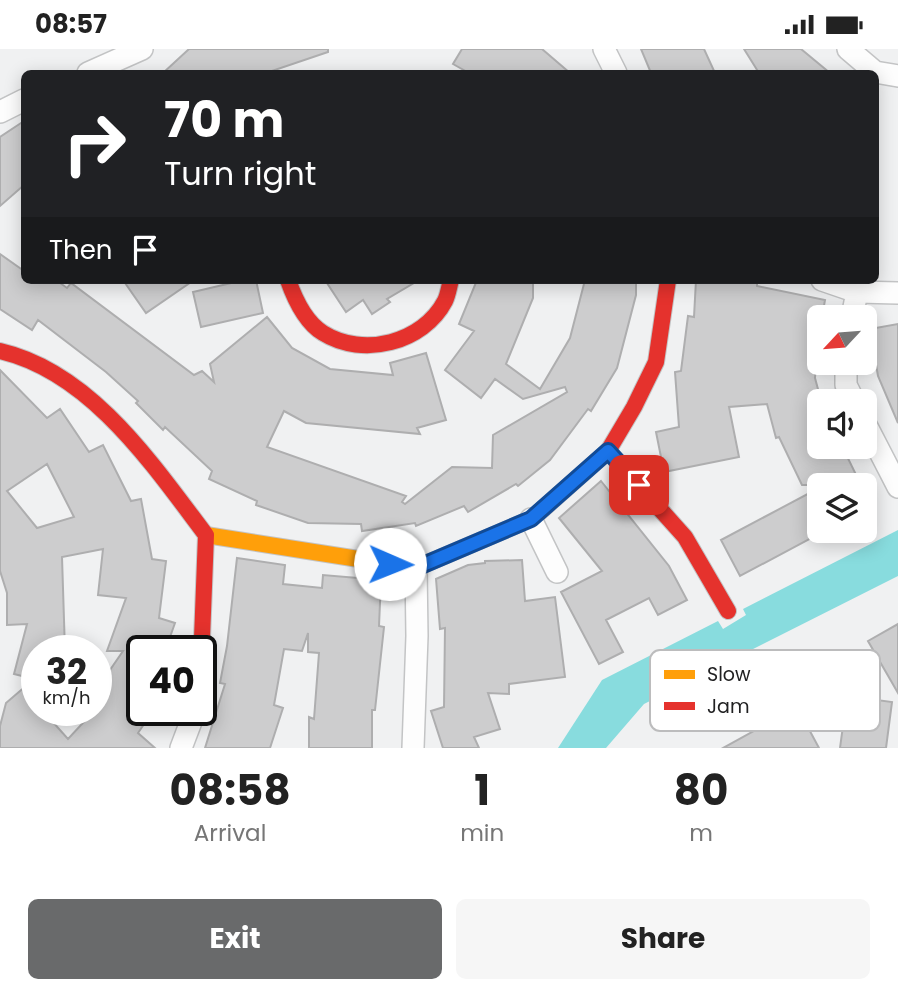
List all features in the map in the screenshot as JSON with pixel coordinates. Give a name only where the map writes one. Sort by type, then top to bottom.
[{"type":"street","points":[[121,68],[142,49]]},
{"type":"street","points":[[604,49],[614,70]]},
{"type":"street","points":[[848,49],[873,70]]},
{"type":"street","points":[[879,73],[898,76]]},
{"type":"street","points":[[0,112],[21,102]]},
{"type":"street","points":[[289,284],[298,307],[323,333],[356,346],[391,344],[423,328],[445,300],[449,284]]},
{"type":"street","points":[[206,535],[416,568],[531,519],[608,451],[634,407],[656,362],[667,284]]},
{"type":"street","points":[[834,284],[857,292],[898,293]]},
{"type":"street","points":[[854,305],[857,292]]},
{"type":"street","points":[[0,351],[13,354],[61,377],[113,419],[169,485],[206,535],[202,635]]},
{"type":"street","points":[[877,446],[898,487]]},
{"type":"street","points":[[608,451],[685,537],[728,611]]},
{"type":"street","points":[[531,519],[557,572]]},
{"type":"street","points":[[413,748],[417,636],[416,568]]},
{"type":"street","points":[[181,748],[189,726]]},
{"type":"water","points":[[898,530],[898,576],[751,650],[661,650],[718,621],[723,629],[746,615],[743,609]]},
{"type":"water","points":[[650,656],[650,701],[644,704],[606,748],[558,748],[602,680]]},
{"type":"building","points":[[189,49],[328,49],[328,52],[275,70],[166,70]]},
{"type":"building","points":[[462,49],[542,49],[566,70],[464,70],[453,64]]},
{"type":"building","points":[[641,49],[704,49],[714,70],[650,70]]},
{"type":"building","points":[[744,49],[801,49],[826,70],[757,70]]},
{"type":"building","points":[[21,123],[21,188],[0,206],[0,137]]},
{"type":"building","points":[[0,254],[21,269],[21,284],[62,284],[67,288],[72,284],[194,375],[202,371],[214,382],[210,364],[267,317],[292,348],[330,369],[393,375],[390,363],[426,353],[446,420],[417,428],[420,434],[306,423],[284,411],[267,447],[406,496],[402,502],[405,504],[452,467],[492,468],[493,435],[567,392],[565,387],[523,399],[495,379],[481,398],[445,370],[474,331],[459,324],[475,284],[533,284],[533,298],[506,364],[540,389],[570,338],[584,284],[636,284],[636,295],[617,368],[591,411],[588,409],[550,460],[518,486],[516,484],[468,512],[464,506],[416,526],[415,523],[362,531],[361,524],[308,523],[256,505],[257,501],[209,479],[212,471],[165,427],[163,430],[136,403],[138,401],[106,372],[38,320],[32,330],[0,309]]},
{"type":"building","points":[[126,284],[188,284],[146,313]]},
{"type":"building","points":[[227,284],[257,284],[263,313],[201,327],[193,292]]},
{"type":"building","points":[[328,284],[412,284],[387,299],[390,302],[372,314],[363,300],[346,312]]},
{"type":"building","points":[[696,284],[757,284],[825,300],[824,305],[807,305],[807,375],[815,375],[818,389],[807,389],[807,459],[848,459],[855,473],[807,473],[807,485],[802,485],[779,437],[776,438],[767,404],[729,407],[739,457],[664,472],[656,432],[679,427],[675,372],[681,371],[688,316],[694,317]]},
{"type":"building","points":[[898,324],[898,423],[878,376],[877,328]]},
{"type":"building","points":[[0,370],[47,418],[60,409],[89,452],[103,445],[131,501],[141,499],[152,559],[166,561],[159,618],[175,623],[171,635],[126,635],[126,726],[143,726],[138,733],[155,748],[0,748],[0,726],[6,703],[21,690],[21,726],[56,726],[68,739],[80,726],[112,726],[112,667],[123,651],[112,651],[112,637],[126,598],[98,595],[103,549],[62,557],[64,635],[24,635],[27,624],[7,625],[7,593],[0,571]],"holes":[[[47,464],[74,517],[37,528],[7,491]]]},
{"type":"building","points":[[601,481],[669,566],[687,600],[658,615],[649,598],[606,620],[623,652],[599,664],[561,592],[602,571],[559,518]]},
{"type":"building","points":[[807,494],[807,540],[740,576],[721,540]]},
{"type":"building","points":[[237,558],[285,565],[283,584],[322,588],[323,575],[381,580],[379,626],[384,627],[375,710],[372,710],[372,748],[309,748],[309,717],[314,719],[319,653],[308,652],[308,633],[302,651],[284,649],[274,705],[283,708],[270,748],[205,748],[212,726],[217,726],[217,710],[225,684],[220,683]]},
{"type":"building","points":[[522,560],[525,601],[555,597],[565,677],[509,684],[509,694],[488,693],[500,729],[474,737],[479,748],[443,748],[431,711],[444,707],[445,628],[440,629],[436,579],[468,565],[485,561]]},
{"type":"building","points":[[898,624],[898,693],[880,662],[880,650],[873,650],[868,641]]},
{"type":"building","points":[[21,647],[21,676],[14,674]]},
{"type":"building","points":[[880,700],[892,702],[886,748],[840,748],[842,731],[880,731]]},
{"type":"building","points":[[754,731],[810,731],[819,748],[723,748]]},
{"type":"traffic: slow","points":[[206,535],[416,568],[531,519],[543,509]]},
{"type":"traffic: jam","points":[[290,284],[301,310],[323,333],[339,341],[373,345],[391,342],[422,327],[445,301],[450,284]]},
{"type":"traffic: jam","points":[[543,509],[608,451],[634,407],[656,362],[667,284]]},
{"type":"traffic: jam","points":[[0,351],[33,362],[63,379],[91,400],[142,452],[206,535],[202,635]]},
{"type":"traffic: jam","points":[[608,451],[685,537],[728,611]]},
{"type":"route","points":[[390,564],[416,568],[531,519],[608,451],[639,485]]}]
